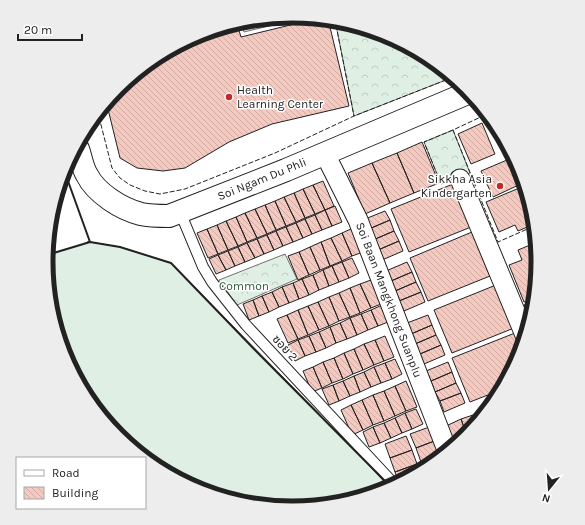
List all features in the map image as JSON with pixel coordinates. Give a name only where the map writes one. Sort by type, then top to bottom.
[{"type":"street","name":"Soi Ngam Du Phli","points":[[80,154],[86,175],[98,190],[109,198],[122,206],[139,213],[154,216],[169,216],[325,154],[464,95]]},
{"type":"street","name":"Soi Baan Mangkhong Suanplu","points":[[325,154],[358,220],[446,447]]},
{"type":"street","points":[[460,179],[522,329]]},
{"type":"lane","name":"ซอย 2","points":[[180,212],[203,267],[212,282],[246,325],[391,481]]},
{"type":"green space","points":[[277,24],[244,32],[243,29]]},
{"type":"green space","points":[[336,27],[354,31],[384,41],[426,63],[447,80],[354,116]]},
{"type":"green space","points":[[453,130],[470,173],[441,184],[424,142]]},
{"type":"green space","points":[[90,242],[120,247],[171,263],[387,483],[354,494],[324,500],[292,502],[261,500],[231,494],[201,484],[159,462],[123,432],[102,408],[85,382],[71,354],[61,324],[55,294],[54,253]]},
{"type":"green space","name":"Common","points":[[285,254],[297,279],[237,305],[219,280]]},
{"type":"building","name":"Health Learning Center","points":[[297,23],[330,26],[349,106],[272,124],[229,142],[185,168],[163,171],[137,168],[120,158],[108,110],[123,93],[159,63],[201,41],[239,29],[241,37]]},
{"type":"building","points":[[482,123],[495,154],[471,164],[458,134]]},
{"type":"building","points":[[422,142],[439,183],[414,193],[397,153]]},
{"type":"building","points":[[500,142],[514,171],[519,185],[493,197],[481,171],[507,160]]},
{"type":"building","points":[[397,153],[414,193],[390,203],[372,163]]},
{"type":"building","points":[[372,163],[390,203],[365,214],[348,173]]},
{"type":"building","points":[[323,181],[334,206],[325,210],[313,185]]},
{"type":"building","points":[[453,184],[471,227],[409,252],[391,209]]},
{"type":"building","points":[[313,185],[325,210],[315,214],[303,189]]},
{"type":"building","points":[[520,188],[529,226],[518,231],[515,225],[499,232],[486,202]]},
{"type":"building","points":[[303,189],[315,214],[305,218],[294,193]]},
{"type":"building","points":[[294,193],[305,218],[296,222],[284,197]]},
{"type":"building","points":[[284,197],[296,222],[286,226],[275,201]]},
{"type":"building","points":[[275,201],[286,226],[276,230],[265,205]]},
{"type":"building","points":[[265,205],[276,230],[267,234],[255,209]]},
{"type":"building","points":[[335,206],[342,222],[332,226],[325,210]]},
{"type":"building","points":[[255,209],[267,234],[257,238],[245,213]]},
{"type":"building","points":[[325,210],[332,226],[322,230],[315,215]]},
{"type":"building","points":[[385,211],[390,220],[369,229],[365,219]]},
{"type":"building","points":[[245,213],[257,238],[247,242],[236,217]]},
{"type":"building","points":[[315,215],[322,230],[312,234],[305,219]]},
{"type":"building","points":[[236,217],[247,242],[238,246],[226,221]]},
{"type":"building","points":[[305,219],[312,234],[303,238],[296,223]]},
{"type":"building","points":[[390,220],[394,231],[373,240],[369,229]]},
{"type":"building","points":[[226,221],[238,246],[228,250],[217,225]]},
{"type":"building","points":[[296,223],[303,238],[293,242],[286,227]]},
{"type":"building","points":[[217,225],[228,250],[218,254],[207,229]]},
{"type":"building","points":[[286,227],[293,242],[283,246],[276,231]]},
{"type":"building","points":[[353,228],[363,252],[352,256],[342,233]]},
{"type":"building","points":[[207,229],[218,254],[208,258],[197,233]]},
{"type":"building","points":[[276,231],[283,246],[274,250],[267,235]]},
{"type":"building","points":[[394,231],[399,241],[378,250],[373,240]]},
{"type":"building","points":[[472,232],[490,276],[428,301],[410,258]]},
{"type":"building","points":[[342,233],[352,256],[342,261],[331,238]]},
{"type":"building","points":[[267,235],[274,250],[264,254],[257,239]]},
{"type":"building","points":[[331,238],[342,261],[330,266],[321,242]]},
{"type":"building","points":[[257,239],[264,254],[255,258],[247,243]]},
{"type":"building","points":[[399,241],[403,251],[382,260],[378,250]]},
{"type":"building","points":[[321,242],[330,266],[320,270],[310,247]]},
{"type":"building","points":[[247,243],[255,258],[245,262],[238,247]]},
{"type":"building","points":[[531,245],[532,262],[530,294],[529,300],[524,302],[509,265],[522,260],[518,250]]},
{"type":"building","points":[[238,247],[245,262],[235,266],[228,251]]},
{"type":"building","points":[[310,247],[320,270],[309,275],[299,252]]},
{"type":"building","points":[[228,251],[235,266],[226,270],[218,255]]},
{"type":"building","points":[[299,252],[309,275],[298,280],[288,256]]},
{"type":"building","points":[[218,255],[226,270],[216,274],[209,259]]},
{"type":"building","points":[[352,258],[359,273],[349,278],[342,262]]},
{"type":"building","points":[[342,262],[349,278],[339,282],[332,266]]},
{"type":"building","points":[[407,262],[412,272],[391,281],[386,271]]},
{"type":"building","points":[[332,266],[339,282],[329,286],[323,270]]},
{"type":"building","points":[[323,270],[329,286],[319,290],[313,275]]},
{"type":"building","points":[[412,272],[416,282],[395,291],[391,281]]},
{"type":"building","points":[[313,275],[319,290],[309,295],[302,279]]},
{"type":"building","points":[[302,279],[309,295],[299,299],[293,283]]},
{"type":"building","points":[[371,280],[381,304],[371,308],[360,284]]},
{"type":"building","points":[[416,282],[421,292],[399,301],[395,291]]},
{"type":"building","points":[[293,283],[299,299],[289,303],[282,287]]},
{"type":"building","points":[[360,284],[371,308],[360,313],[350,288]]},
{"type":"building","points":[[496,285],[514,328],[452,353],[434,310]]},
{"type":"building","points":[[282,287],[289,303],[279,307],[272,292]]},
{"type":"building","points":[[350,288],[360,313],[350,317],[339,293]]},
{"type":"building","points":[[272,292],[279,307],[269,312],[262,296]]},
{"type":"building","points":[[421,292],[425,302],[404,311],[399,301]]},
{"type":"building","points":[[339,293],[350,317],[339,321],[329,297]]},
{"type":"building","points":[[262,296],[269,312],[259,316],[253,300]]},
{"type":"building","points":[[329,297],[339,321],[329,326],[318,302]]},
{"type":"building","points":[[253,300],[259,316],[249,320],[243,304]]},
{"type":"building","points":[[318,302],[329,326],[319,330],[308,306]]},
{"type":"building","points":[[528,303],[526,312],[524,305]]},
{"type":"building","points":[[382,305],[388,322],[378,326],[371,310]]},
{"type":"building","points":[[308,306],[319,330],[308,335],[298,310]]},
{"type":"building","points":[[298,310],[308,335],[298,339],[287,315]]},
{"type":"building","points":[[371,310],[378,326],[368,330],[361,314]]},
{"type":"building","points":[[361,314],[368,330],[357,335],[350,318]]},
{"type":"building","points":[[287,315],[298,339],[288,343],[277,319]]},
{"type":"building","points":[[428,315],[432,325],[411,334],[407,323]]},
{"type":"building","points":[[350,318],[357,335],[347,339],[340,323]]},
{"type":"building","points":[[340,323],[347,339],[336,343],[330,327]]},
{"type":"building","points":[[432,325],[436,335],[415,344],[411,334]]},
{"type":"building","points":[[330,327],[336,343],[326,348],[319,332]]},
{"type":"building","points":[[319,332],[326,348],[316,352],[309,336]]},
{"type":"building","points":[[515,333],[518,341],[514,354],[494,393],[470,402],[452,358]]},
{"type":"building","points":[[436,335],[441,345],[420,354],[415,344]]},
{"type":"building","points":[[309,336],[316,352],[305,356],[298,340]]},
{"type":"building","points":[[385,336],[394,357],[384,361],[375,340]]},
{"type":"building","points":[[298,340],[305,356],[295,361],[288,345]]},
{"type":"building","points":[[375,340],[384,361],[374,365],[364,344]]},
{"type":"building","points":[[364,344],[374,365],[363,370],[354,349]]},
{"type":"building","points":[[441,345],[445,355],[424,364],[420,354]]},
{"type":"building","points":[[354,349],[363,370],[353,374],[344,353]]},
{"type":"building","points":[[344,353],[353,374],[343,379],[334,358]]},
{"type":"building","points":[[334,358],[343,379],[332,383],[323,362]]},
{"type":"building","points":[[395,359],[402,374],[392,379],[385,363]]},
{"type":"building","points":[[323,362],[332,383],[322,388],[313,367]]},
{"type":"building","points":[[448,362],[452,372],[431,381],[426,371]]},
{"type":"building","points":[[385,363],[392,379],[381,383],[374,367]]},
{"type":"building","points":[[313,367],[322,388],[312,392],[303,371]]},
{"type":"building","points":[[374,367],[381,383],[371,387],[364,372]]},
{"type":"building","points":[[364,372],[371,387],[360,392],[354,376]]},
{"type":"building","points":[[452,372],[456,383],[435,392],[431,381]]},
{"type":"building","points":[[354,376],[360,392],[350,396],[343,381]]},
{"type":"building","points":[[343,381],[350,396],[339,401],[333,385]]},
{"type":"building","points":[[406,381],[417,407],[406,411],[395,386]]},
{"type":"building","points":[[456,383],[461,393],[440,401],[435,392]]},
{"type":"building","points":[[333,385],[339,401],[329,405],[322,389]]},
{"type":"building","points":[[395,386],[406,411],[395,416],[384,391]]},
{"type":"building","points":[[384,391],[395,416],[384,421],[373,395]]},
{"type":"building","points":[[461,393],[465,403],[444,412],[440,401]]},
{"type":"building","points":[[373,395],[384,421],[373,425],[362,400]]},
{"type":"building","points":[[362,400],[373,425],[363,430],[351,405]]},
{"type":"building","points":[[351,405],[363,430],[352,435],[341,410]]},
{"type":"building","points":[[416,409],[423,424],[412,429],[405,413]]},
{"type":"building","points":[[405,413],[412,429],[402,433],[395,418]]},
{"type":"building","points":[[476,414],[477,416],[465,429],[461,419]]},
{"type":"building","points":[[395,418],[402,433],[391,438],[384,423]]},
{"type":"building","points":[[461,419],[465,429],[452,441],[446,426]]},
{"type":"building","points":[[384,423],[391,438],[380,443],[373,427]]},
{"type":"building","points":[[432,426],[437,440],[416,448],[410,434]]},
{"type":"building","points":[[373,427],[380,443],[369,447],[363,432]]},
{"type":"building","points":[[406,436],[412,450],[390,458],[385,444]]},
{"type":"building","points":[[437,440],[439,452],[431,458],[421,462],[416,448]]},
{"type":"building","points":[[412,450],[417,464],[395,472],[390,458]]},
{"type":"building","points":[[431,458],[422,464],[421,462]]},
{"type":"building","points":[[417,464],[418,467],[397,477],[395,472]]},
{"type":"fence","points":[[336,27],[354,116]]},
{"type":"fence","points":[[100,120],[112,168],[120,178],[130,185],[145,191],[160,194],[185,189],[275,153],[354,116],[447,80]]},
{"type":"fence","points":[[482,116],[453,130],[498,242],[529,228]]},
{"type":"fence","points":[[453,130],[424,142],[441,184],[453,179]]},
{"type":"wall","points":[[68,181],[90,242],[88,242]]},
{"type":"wall","points":[[54,253],[90,242],[120,247],[171,263],[387,483]]},
{"type":"place","name":"Health Learning Center","points":[[229,97]]},
{"type":"place","name":"Sikkha Asia Kindergarten","points":[[500,186]]}]
